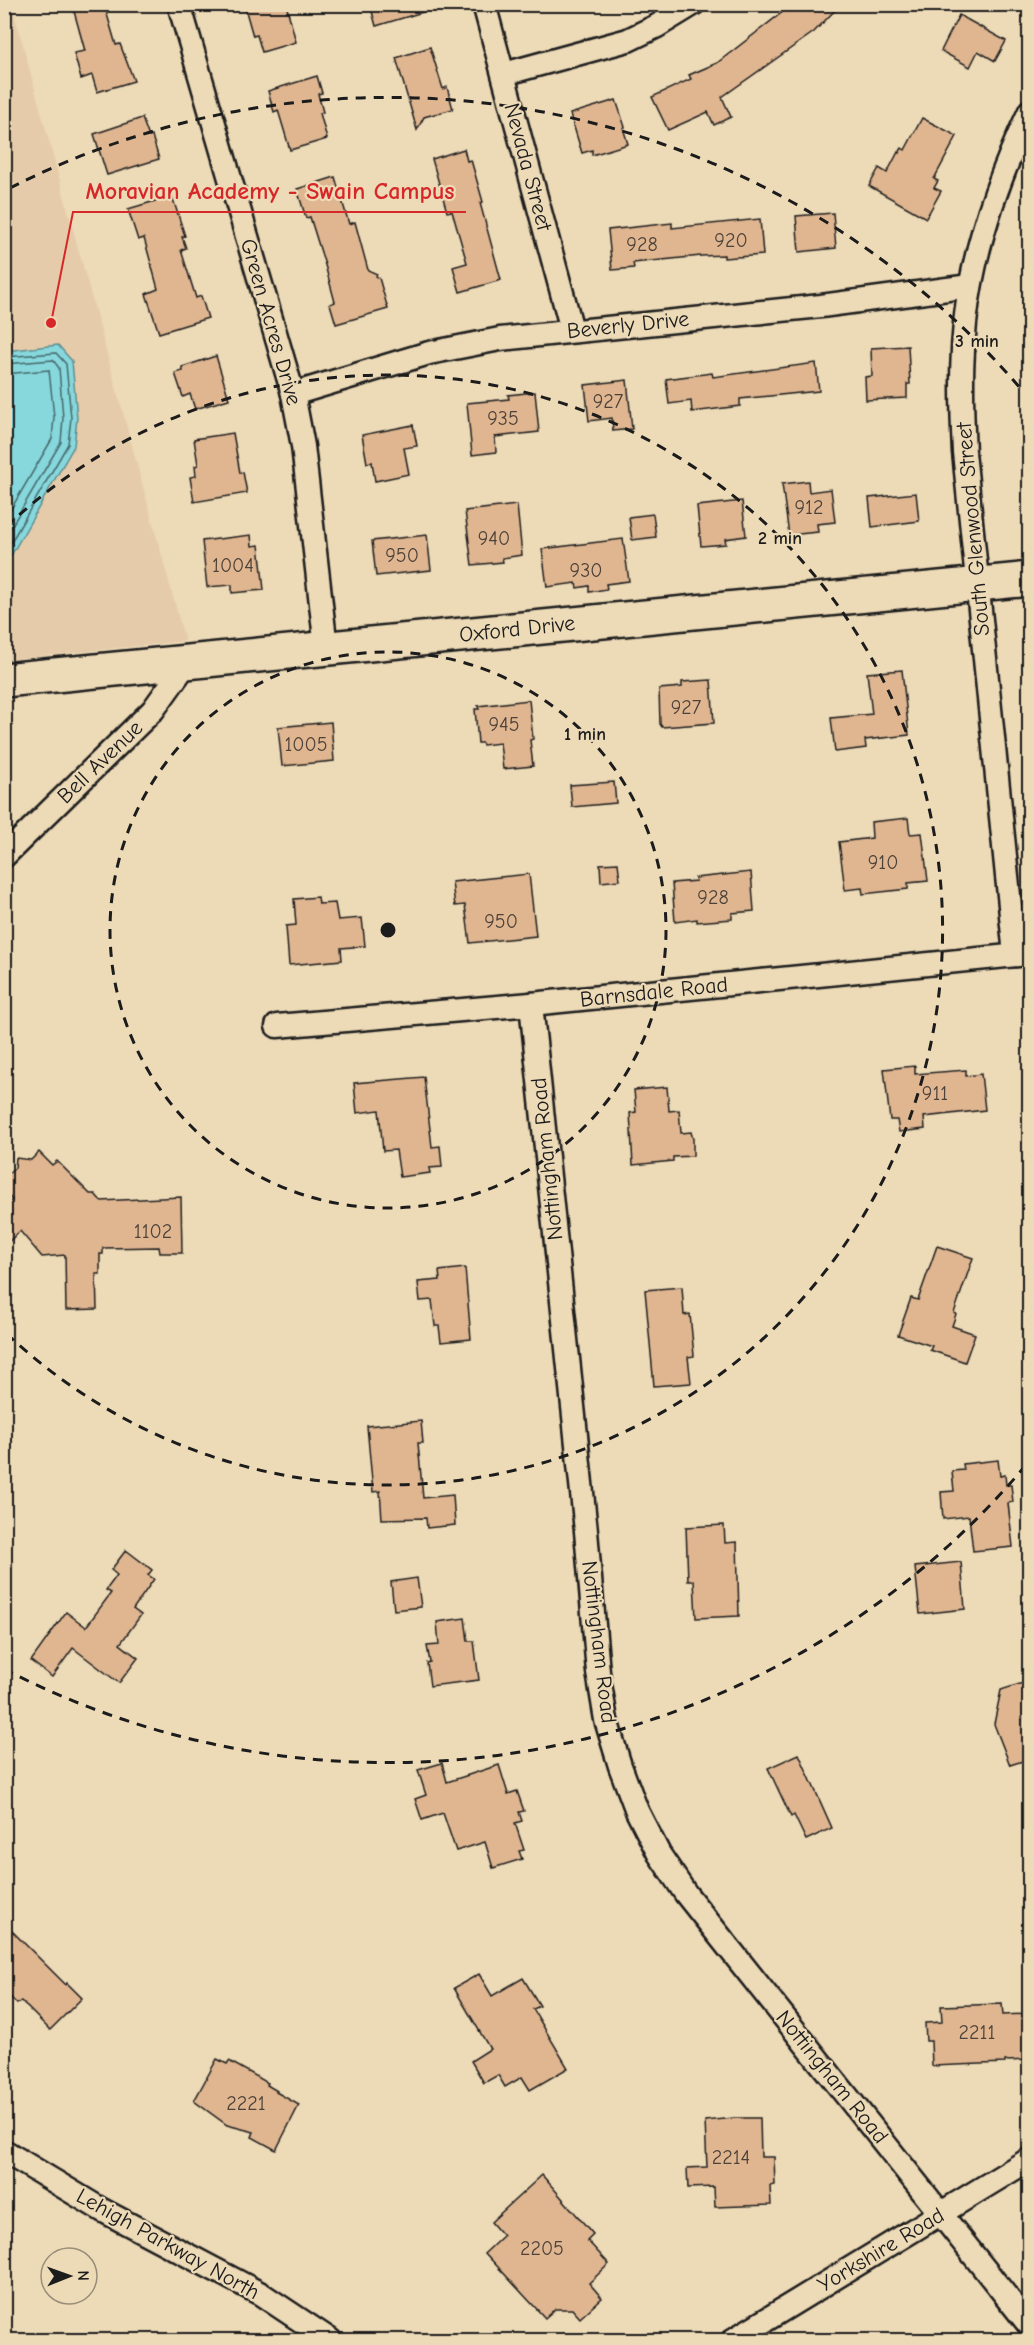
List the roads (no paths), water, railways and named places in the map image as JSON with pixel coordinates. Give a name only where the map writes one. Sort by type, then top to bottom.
[{"type":"main road","name":"Oxford Drive","points":[[4,680],[1029,579]]},
{"type":"street","name":"Green Acres Drive","points":[[179,4],[293,394],[303,446],[326,648]]},
{"type":"street","name":"Nevada Street","points":[[484,4],[572,330]]},
{"type":"street","points":[[504,74],[628,40],[657,27],[693,4]]},
{"type":"street","name":"South Glenwood Street","points":[[1022,954],[978,584],[964,452],[962,400],[963,354],[970,286],[993,202],[1029,111]]},
{"type":"street","name":"Beverly Drive","points":[[293,394],[429,353],[500,339],[821,306],[970,286]]},
{"type":"street","name":"Bell Avenue","points":[[4,856],[153,710],[188,661]]},
{"type":"street","name":"Barnsdale Road","points":[[277,1026],[531,1004],[1022,954]]},
{"type":"street","name":"Nottingham Road","points":[[531,1004],[598,1672],[606,1720],[620,1766],[637,1811],[659,1854],[686,1894],[1029,2326]]},
{"type":"street","name":"Lehigh Parkway North","points":[[4,2151],[102,2210],[261,2294],[330,2340]]},
{"type":"street","name":"Yorkshire Road","points":[[733,2340],[1029,2159]]},
{"type":"water","points":[[58,345],[72,361],[77,418],[74,446],[5,566],[5,351]]},
{"type":"place","name":"Moravian Academy - Swain Campus","points":[[51,323]]}]
